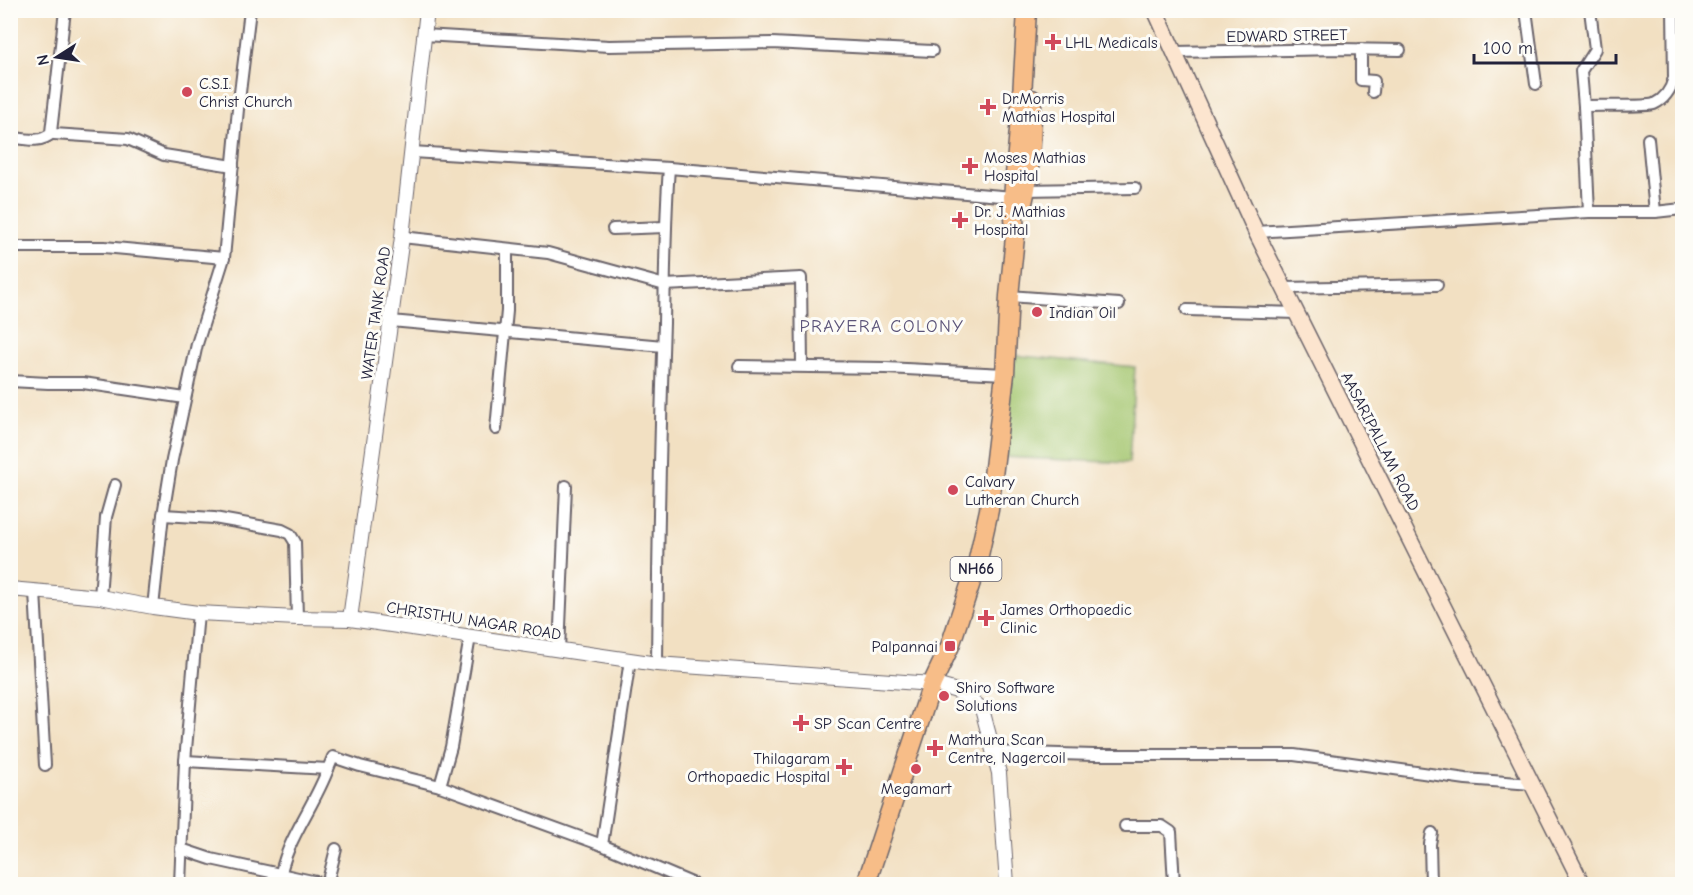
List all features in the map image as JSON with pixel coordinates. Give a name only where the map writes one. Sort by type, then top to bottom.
[{"type":"highway","name":"NH66","points":[[866,885],[932,684],[950,646],[977,564],[989,510],[1005,374],[1009,296],[1019,194],[1027,10]]},
{"type":"highway","name":"NH66","points":[[1019,194],[1032,137],[1037,10]]},
{"type":"main road","name":"AASARIPALLAM ROAD","points":[[1155,10],[1256,232],[1582,885]]},
{"type":"street","points":[[52,133],[50,128],[65,10]]},
{"type":"street","points":[[153,607],[172,460],[197,344],[224,258],[250,10]]},
{"type":"street","name":"WATER TANK ROAD","points":[[350,619],[402,237],[427,10]]},
{"type":"street","points":[[1526,10],[1536,84]]},
{"type":"street","points":[[1589,212],[1581,71],[1595,49],[1590,10]]},
{"type":"street","points":[[1584,106],[1653,105],[1664,96],[1671,88],[1674,78],[1673,10]]},
{"type":"street","points":[[424,35],[609,46],[772,43],[932,51]]},
{"type":"street","points":[[1360,49],[1361,80],[1374,81],[1373,92]]},
{"type":"street","name":"EDWARD STREET","points":[[1174,52],[1400,50]]},
{"type":"street","points":[[10,137],[35,140],[43,139],[52,133],[128,139],[164,155],[233,166]]},
{"type":"street","points":[[1648,139],[1655,212]]},
{"type":"street","points":[[412,152],[1019,194],[1135,188]]},
{"type":"street","points":[[657,664],[665,227],[669,168]]},
{"type":"street","points":[[1256,232],[1589,212],[1655,212],[1683,209]]},
{"type":"street","points":[[613,229],[665,227]]},
{"type":"street","points":[[402,237],[548,253],[665,285],[801,278],[802,366]]},
{"type":"street","points":[[10,247],[104,247],[224,258]]},
{"type":"street","points":[[496,429],[507,311],[507,249]]},
{"type":"street","points":[[1284,288],[1437,285]]},
{"type":"street","points":[[1009,296],[1119,304]]},
{"type":"street","points":[[1187,310],[1297,313]]},
{"type":"street","points":[[391,321],[663,346]]},
{"type":"street","points":[[740,366],[802,366],[1005,374]]},
{"type":"street","points":[[10,381],[83,383],[185,398]]},
{"type":"street","points":[[100,597],[106,517],[115,485]]},
{"type":"street","points":[[559,650],[566,486]]},
{"type":"street","points":[[164,515],[214,518],[282,530],[290,534],[295,542],[297,618]]},
{"type":"street","name":"CHRISTHU NAGAR ROAD","points":[[10,589],[100,597],[198,613],[350,619],[657,664],[932,684],[957,691],[982,709],[994,752],[999,773],[1007,885]]},
{"type":"street","points":[[35,592],[45,765]]},
{"type":"street","points":[[180,885],[185,761],[198,613]]},
{"type":"street","points":[[440,786],[451,747],[470,637]]},
{"type":"street","points":[[602,845],[630,660]]},
{"type":"street","points":[[994,752],[1094,755],[1294,755],[1466,779],[1532,784]]},
{"type":"street","points":[[280,879],[295,835],[320,790],[333,757],[440,786],[602,845],[694,885]]},
{"type":"street","points":[[185,761],[328,770]]},
{"type":"street","points":[[1125,826],[1162,826],[1171,832],[1174,885]]},
{"type":"street","points":[[1431,885],[1432,833]]},
{"type":"street","points":[[181,849],[280,879],[327,884],[336,849]]},
{"type":"green space","points":[[1012,355],[1135,367],[1129,463],[1002,457]]},
{"type":"place","name":"LHL Medicals","points":[[1053,42]]},
{"type":"place","name":"C.S.I. Christ Church","points":[[187,92]]},
{"type":"place","name":"Dr.Morris Mathias Hospital","points":[[988,107]]},
{"type":"place","name":"Moses Mathias Hospital","points":[[970,166]]},
{"type":"place","name":"Dr. J. Mathias Hospital","points":[[960,220]]},
{"type":"place","name":"Indian Oil","points":[[1037,312]]},
{"type":"place","name":"Calvary Lutheran Church","points":[[953,490]]},
{"type":"place","name":"James Orthopaedic Clinic","points":[[986,618]]},
{"type":"place","name":"Palpannai","points":[[950,646]]},
{"type":"place","name":"Shiro Software Solutions","points":[[944,696]]},
{"type":"place","name":"SP Scan Centre","points":[[801,723]]},
{"type":"place","name":"Mathura Scan Centre, Nagercoil","points":[[935,748]]},
{"type":"place","name":"Thilagaram Orthopaedic Hospital","points":[[844,767]]},
{"type":"place","name":"Megamart","points":[[916,769]]},
{"type":"district","name":"PRAYERA COLONY","points":[[882,326]]}]
